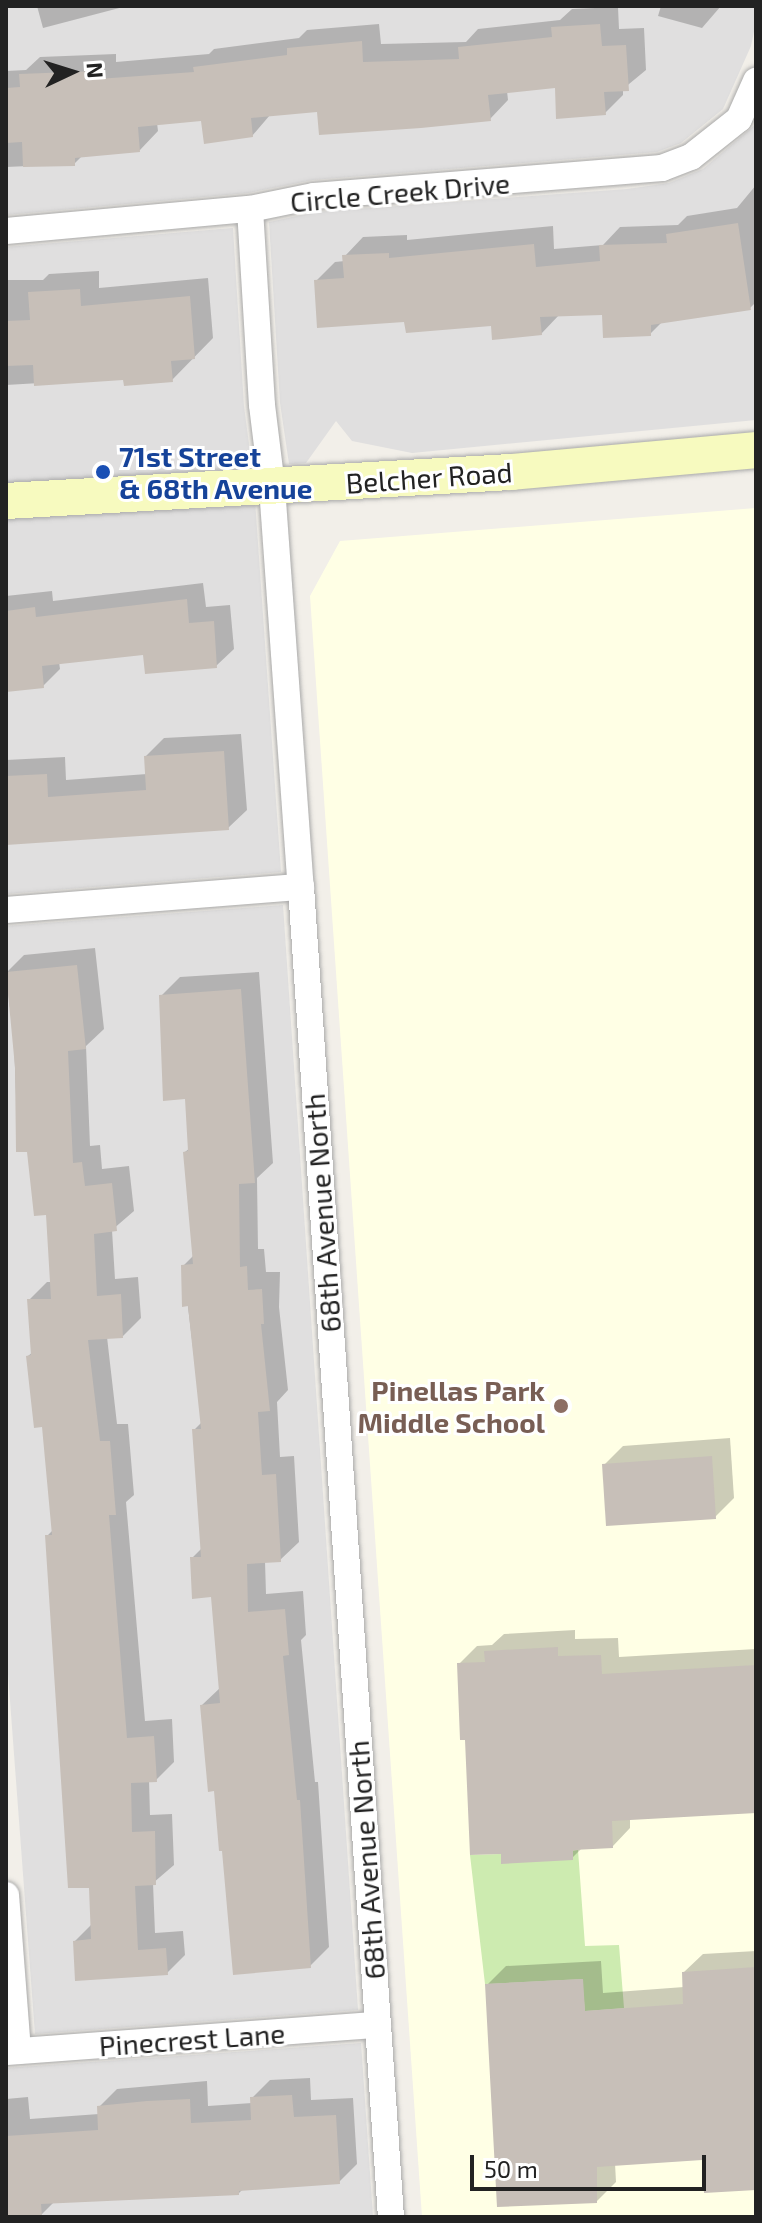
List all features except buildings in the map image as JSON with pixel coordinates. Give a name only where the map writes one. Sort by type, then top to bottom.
[{"type":"main road","name":"Belcher Road","points":[[6,501],[511,472],[756,450]]},
{"type":"street","name":"Circle Creek Drive","points":[[6,231],[250,209],[314,196],[662,168],[691,157],[739,119],[756,81]]},
{"type":"street","name":"68th Avenue North","points":[[250,209],[262,405],[272,487],[301,887],[391,2217]]},
{"type":"street","points":[[6,910],[301,887]]},
{"type":"street","points":[[6,1895],[12,2052]]},
{"type":"street","name":"Pinecrest Lane","points":[[12,2052],[378,2025]]},
{"type":"shaded area","points":[[6,6],[756,6],[756,22],[751,46],[723,109],[681,143],[657,152],[313,180],[248,193],[6,215]]},
{"type":"shaded area","points":[[756,124],[756,420],[412,453],[352,441],[336,421],[306,463],[289,464],[280,403],[269,222],[316,212],[627,189],[669,183],[703,169]]},
{"type":"shaded area","points":[[233,228],[244,406],[252,467],[6,485],[6,247]]},
{"type":"shaded area","points":[[255,500],[281,872],[6,894],[6,517]]},
{"type":"shaded area","name":"Pinellas Park Middle School","points":[[756,508],[756,2217],[422,2217],[310,596],[340,541]]},
{"type":"shaded area","points":[[283,905],[358,2010],[35,2034],[6,1647],[6,926]]},
{"type":"shaded area","points":[[361,2043],[373,2217],[6,2217],[6,2068]]},
{"type":"green space","points":[[578,1850],[585,1946],[619,1945],[624,2008],[585,2011],[582,1979],[485,1984],[470,1855],[501,1854],[501,1863]]},
{"type":"place","name":"71st Street & 68th Avenue","points":[[103,472]]},
{"type":"place","name":"Pinellas Park Middle School","points":[[561,1406]]}]
